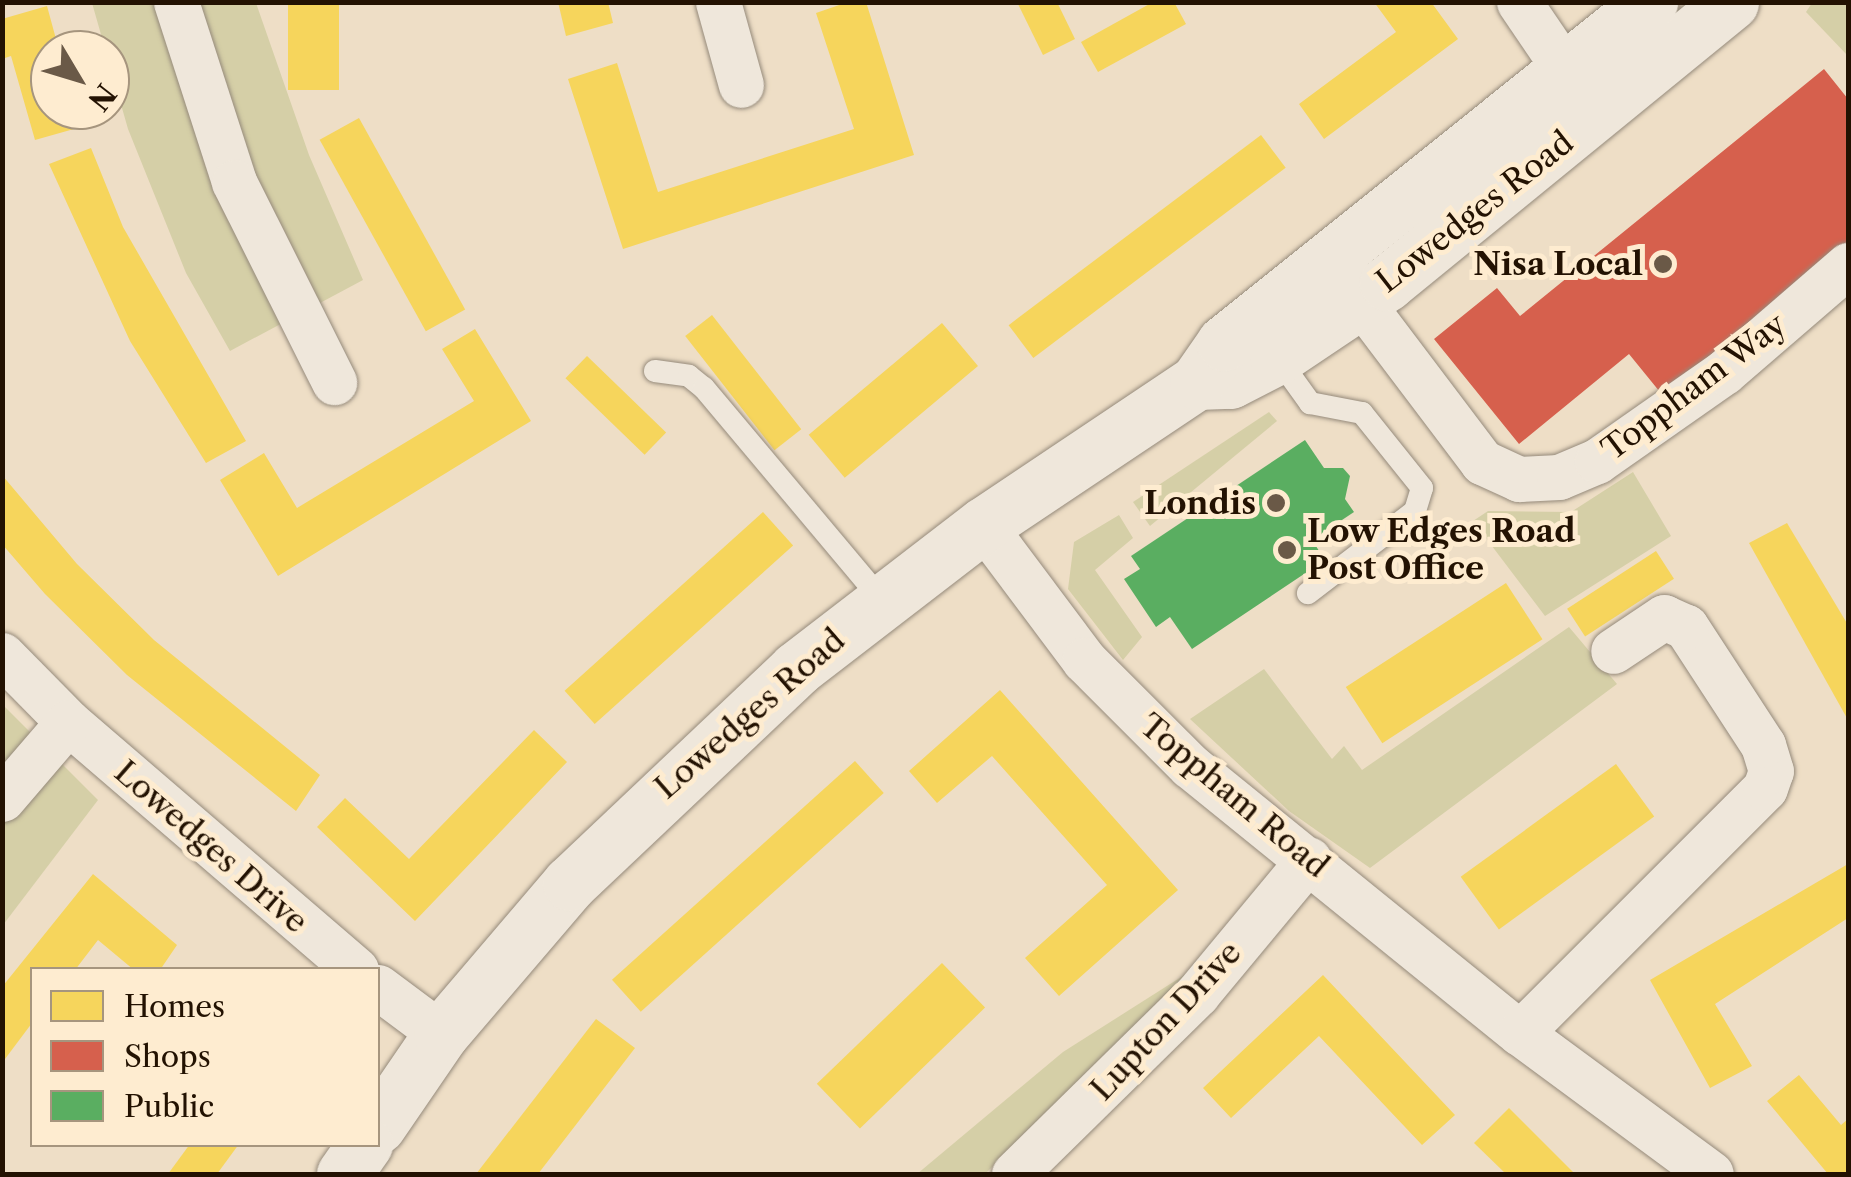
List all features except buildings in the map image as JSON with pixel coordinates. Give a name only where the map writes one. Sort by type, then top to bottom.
[{"type":"street","points":[[176,2],[234,182],[334,382]]},
{"type":"street","points":[[718,2],[740,85]]},
{"type":"street","points":[[1519,2],[1582,95]]},
{"type":"street","name":"Lowedges Road","points":[[1582,95],[1650,2]]},
{"type":"street","name":"Lowedges Road","points":[[1197,382],[1230,381],[1277,357],[1346,280],[1582,95],[1731,2]]},
{"type":"street","name":"Toppham Way","points":[[1346,280],[1482,462],[1519,479],[1559,477],[1597,461],[1724,372],[1848,265]]},
{"type":"street","name":"Lowedges Road","points":[[380,1123],[441,1034],[570,882],[684,768],[882,600],[983,525],[1197,382],[1224,343],[1346,280]]},
{"type":"street","name":"Toppham Road","points":[[983,525],[1130,710],[1190,766],[1520,1033],[1711,1174]]},
{"type":"street","points":[[1520,1033],[1765,788],[1770,772],[1763,745],[1686,626],[1664,617],[1613,652]]},
{"type":"street","name":"Lowedges Drive","points":[[2,655],[68,722],[353,967]]},
{"type":"street","points":[[2,799],[68,722]]},
{"type":"street","name":"Lupton Drive","points":[[1019,1173],[1197,994],[1309,860]]},
{"type":"street","points":[[380,988],[441,1034]]},
{"type":"street","points":[[344,1174],[363,1147]]},
{"type":"lane","points":[[1277,357],[1310,403],[1362,414],[1422,488],[1414,511],[1308,593]]},
{"type":"lane","points":[[655,370],[689,376],[704,388],[882,600]]},
{"type":"shaded area","points":[[92,3],[256,3],[309,155],[363,280],[230,351],[186,273],[128,130],[130,30],[100,30]]},
{"type":"shaded area","points":[[1812,3],[1848,3],[1848,56],[1806,12]]},
{"type":"shaded area","points":[[1269,412],[1277,421],[1150,526],[1133,502]]},
{"type":"shaded area","points":[[1633,472],[1671,536],[1545,616],[1473,521],[1488,511],[1571,512]]},
{"type":"shaded area","points":[[1119,515],[1133,538],[1095,570],[1142,637],[1123,660],[1068,589],[1074,542]]},
{"type":"shaded area","points":[[1569,627],[1617,684],[1370,868],[1289,811],[1190,719],[1264,669],[1332,759],[1344,746],[1362,770]]},
{"type":"shaded area","points":[[2,704],[98,800],[3,925],[2,925]]},
{"type":"shaded area","points":[[1189,972],[985,1174],[917,1174],[1063,1052]]},
{"type":"place","name":"Nisa Local","points":[[1663,264]]},
{"type":"place","name":"Londis","points":[[1276,503]]},
{"type":"place","name":"Low Edges Road Post Office","points":[[1287,550]]}]
